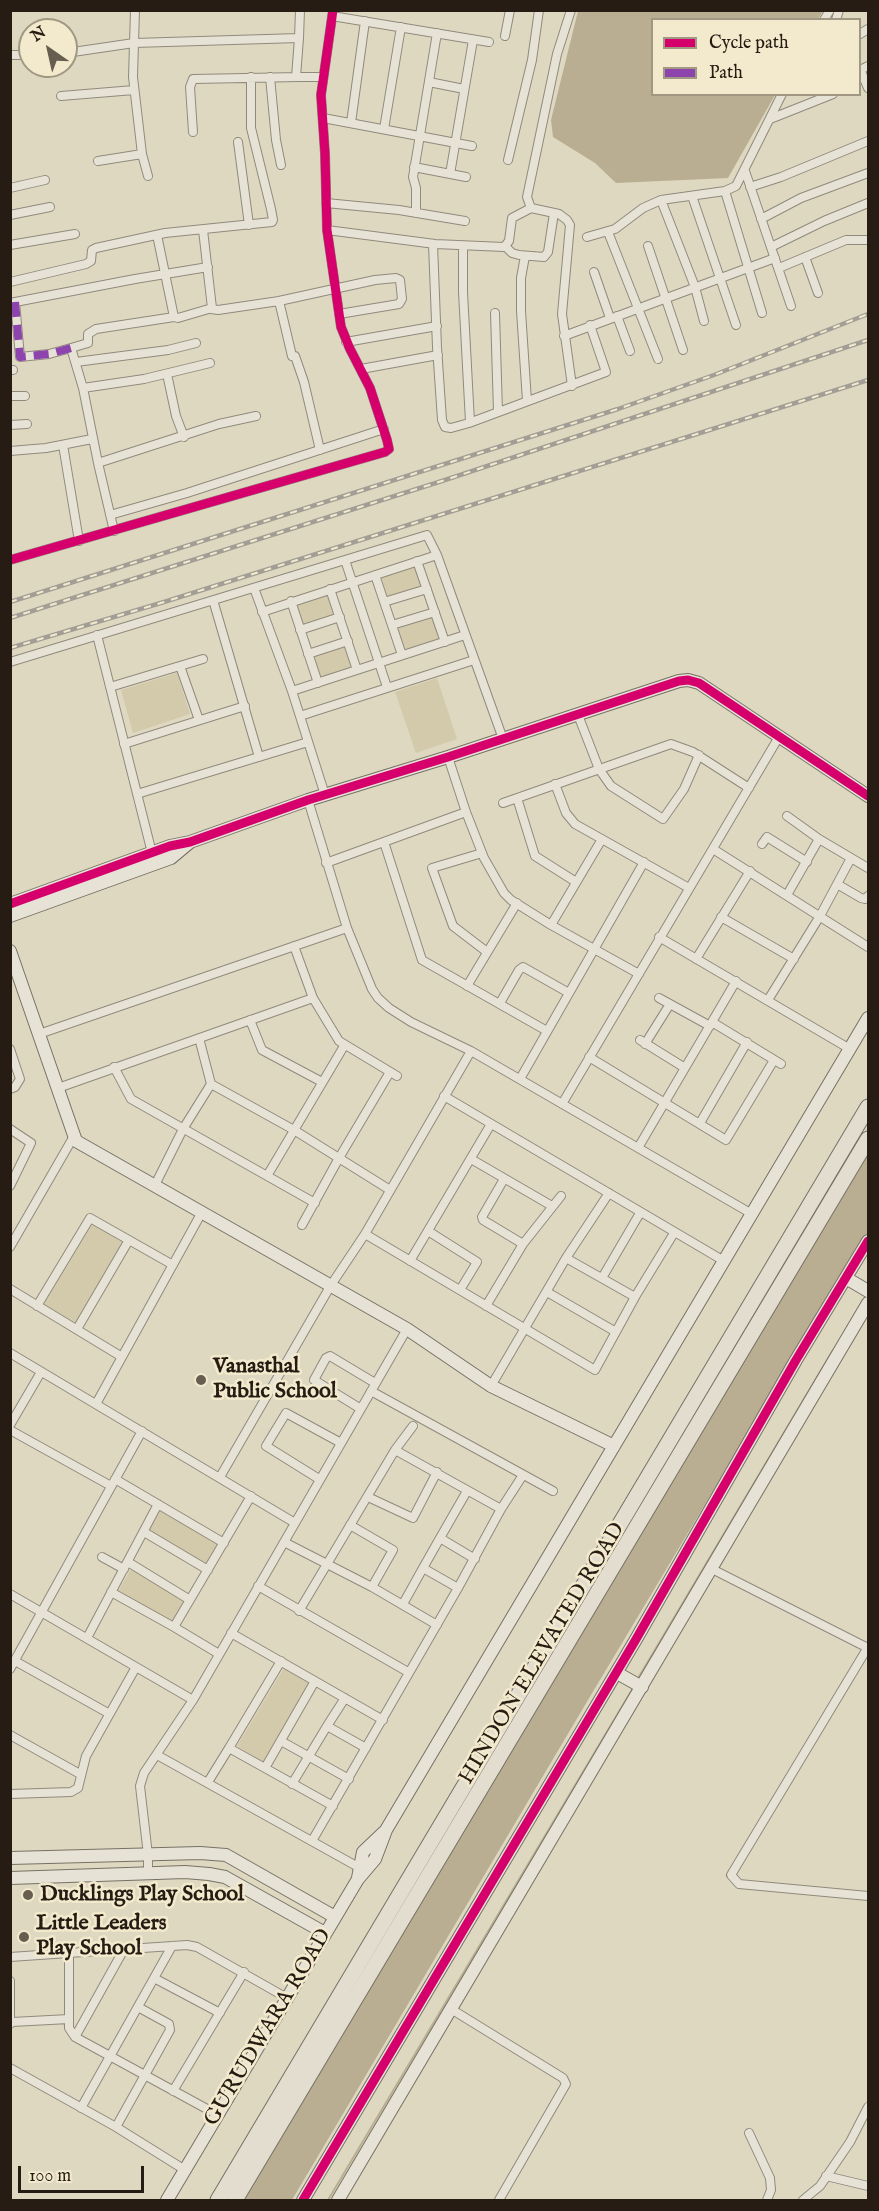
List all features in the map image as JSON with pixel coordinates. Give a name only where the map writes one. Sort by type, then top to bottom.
[{"type":"highway","name":"HINDON ELEVATED ROAD","points":[[218,2200],[868,1107]]},
{"type":"highway","name":"HINDON ELEVATED ROAD","points":[[236,2200],[868,1139]]},
{"type":"street","points":[[135,10],[134,90],[142,154],[148,176]]},
{"type":"street","points":[[299,77],[296,76],[300,10]]},
{"type":"street","points":[[505,36],[510,10]]},
{"type":"street","points":[[508,160],[531,60],[539,10]]},
{"type":"street","points":[[531,208],[527,197],[530,177],[557,54],[571,10]]},
{"type":"street","points":[[10,560],[385,452],[389,447],[370,388],[346,342],[339,314],[327,230],[322,77],[333,13],[365,21],[489,42]]},
{"type":"street","points":[[351,123],[365,21]]},
{"type":"street","points":[[384,129],[401,27]]},
{"type":"street","points":[[416,213],[414,167],[437,33]]},
{"type":"street","points":[[78,51],[134,43],[299,38]]},
{"type":"street","points":[[450,174],[473,40]]},
{"type":"street","points":[[10,282],[86,264],[91,261],[94,249],[157,235],[270,223],[273,220],[251,128],[251,77]]},
{"type":"street","points":[[270,77],[276,140],[281,165]]},
{"type":"street","points":[[193,132],[191,81],[197,78],[322,77]]},
{"type":"street","points":[[429,82],[464,89]]},
{"type":"street","points":[[61,96],[134,90]]},
{"type":"street","points":[[587,237],[608,232],[649,204],[661,200],[724,191],[736,186],[781,96]]},
{"type":"street","points":[[770,119],[828,96]]},
{"type":"street","points":[[323,118],[472,146]]},
{"type":"street","points":[[750,187],[781,177],[868,141]]},
{"type":"street","points":[[238,142],[249,225]]},
{"type":"street","points":[[98,161],[142,154]]},
{"type":"street","points":[[414,167],[466,177]]},
{"type":"street","points":[[745,171],[791,306]]},
{"type":"street","points":[[761,219],[801,198],[868,173]]},
{"type":"street","points":[[10,188],[45,180]]},
{"type":"street","points":[[724,191],[762,313]]},
{"type":"street","points":[[692,196],[736,325]]},
{"type":"street","points":[[661,200],[695,287],[704,321]]},
{"type":"street","points":[[326,203],[465,221]]},
{"type":"street","points":[[771,247],[868,203]]},
{"type":"street","points":[[10,215],[50,207]]},
{"type":"street","points":[[506,247],[512,218],[531,208],[554,213],[567,220],[570,229],[562,293],[564,336],[572,386]]},
{"type":"street","points":[[327,230],[433,244],[506,247],[512,253],[540,258],[548,253],[554,213]]},
{"type":"street","points":[[203,230],[212,303],[210,309]]},
{"type":"street","points":[[608,232],[658,359]]},
{"type":"street","points":[[10,245],[75,234]]},
{"type":"street","points":[[157,235],[174,317]]},
{"type":"street","points":[[778,268],[846,240],[868,240]]},
{"type":"street","points":[[433,244],[443,424],[450,428],[606,372],[590,325]]},
{"type":"street","points":[[463,246],[463,292],[471,422]]},
{"type":"street","points":[[648,246],[684,350]]},
{"type":"street","points":[[525,256],[521,278],[520,311],[527,401]]},
{"type":"street","points":[[805,257],[818,293]]},
{"type":"street","points":[[564,336],[775,258]]},
{"type":"street","points":[[208,267],[13,302],[20,357],[49,354],[88,344],[88,334],[96,329],[178,318],[210,309],[279,301],[396,278],[400,280],[402,301],[399,304],[339,314]]},
{"type":"street","points":[[594,272],[630,351]]},
{"type":"street","points":[[279,301],[292,356],[295,356],[304,382],[320,450]]},
{"type":"street","points":[[495,314],[498,412]]},
{"type":"street","points":[[346,342],[436,326]]},
{"type":"street","points":[[76,362],[168,350],[196,343]]},
{"type":"street","points":[[71,348],[83,388],[114,531]]},
{"type":"street","points":[[361,369],[438,355]]},
{"type":"street","points":[[83,388],[168,374],[210,363]]},
{"type":"street","points":[[168,374],[176,416],[184,437]]},
{"type":"street","points":[[10,396],[25,396]]},
{"type":"street","points":[[98,463],[219,424],[256,416]]},
{"type":"street","points":[[10,425],[27,424]]},
{"type":"street","points":[[110,515],[187,493],[384,429]]},
{"type":"street","points":[[10,451],[93,439]]},
{"type":"street","points":[[63,445],[79,541]]},
{"type":"street","points":[[10,662],[426,535],[437,555],[503,739]]},
{"type":"street","points":[[262,612],[437,555]]},
{"type":"street","points":[[345,560],[387,687]]},
{"type":"street","points":[[417,561],[445,642]]},
{"type":"street","points":[[375,575],[402,656]]},
{"type":"street","points":[[254,588],[292,691],[325,795]]},
{"type":"street","points":[[330,589],[357,670]]},
{"type":"street","points":[[384,602],[427,589]]},
{"type":"street","points":[[213,600],[259,757]]},
{"type":"street","points":[[291,601],[318,683]]},
{"type":"street","points":[[392,625],[435,612]]},
{"type":"street","points":[[300,630],[340,617]]},
{"type":"street","points":[[97,635],[152,853]]},
{"type":"street","points":[[292,691],[465,635]]},
{"type":"street","points":[[308,654],[348,641]]},
{"type":"street","points":[[110,687],[203,658]]},
{"type":"street","points":[[300,716],[474,660]]},
{"type":"street","points":[[180,666],[199,720]]},
{"type":"street","points":[[10,904],[170,846],[189,842],[308,800],[578,715],[672,682],[688,680],[699,683],[868,796]]},
{"type":"street","points":[[124,744],[245,706]]},
{"type":"street","points":[[578,715],[599,769],[610,786],[663,819],[684,789],[699,755]]},
{"type":"street","points":[[562,1104],[780,735]]},
{"type":"street","points":[[137,794],[308,742]]},
{"type":"street","points":[[503,803],[671,744],[699,755],[749,788]]},
{"type":"street","points":[[448,757],[465,812],[499,886],[516,903],[639,974]]},
{"type":"street","points":[[555,784],[566,813],[572,821],[689,888]]},
{"type":"street","points":[[517,798],[535,856],[576,882]]},
{"type":"street","points":[[308,800],[347,928],[372,989],[378,998],[411,1022],[471,1051],[752,1214]]},
{"type":"street","points":[[326,863],[465,812]]},
{"type":"street","points":[[787,816],[819,839],[868,868]]},
{"type":"street","points":[[762,844],[767,837],[807,862]]},
{"type":"street","points":[[551,925],[602,839]]},
{"type":"street","points":[[787,895],[819,839]]},
{"type":"street","points":[[10,916],[171,858],[189,842]]},
{"type":"street","points":[[384,842],[420,957],[424,962],[547,1031]]},
{"type":"street","points":[[713,849],[868,947]]},
{"type":"street","points":[[482,853],[432,868],[453,926],[487,952]]},
{"type":"street","points":[[768,1000],[820,916],[851,858]]},
{"type":"street","points":[[520,1079],[644,862]]},
{"type":"street","points":[[696,959],[750,871]]},
{"type":"street","points":[[837,884],[861,898],[865,899],[868,896]]},
{"type":"street","points":[[468,986],[516,903]]},
{"type":"street","points":[[721,917],[794,959]]},
{"type":"street","points":[[39,1034],[347,928]]},
{"type":"street","points":[[659,937],[850,1048]]},
{"type":"street","points":[[294,946],[313,998],[335,1036],[344,1046],[394,1074],[339,1158],[302,1225]]},
{"type":"street","points":[[12,959],[76,1141],[407,1329],[491,1386],[614,1446]]},
{"type":"street","points":[[500,1004],[520,969],[524,967],[569,993]]},
{"type":"street","points":[[638,1148],[736,981]]},
{"type":"street","points":[[58,1088],[313,998]]},
{"type":"street","points":[[589,1058],[726,1140],[778,1062],[747,1042],[659,998]]},
{"type":"street","points":[[670,1004],[643,1042],[685,1068]]},
{"type":"street","name":"GURUDWARA ROAD","points":[[167,2200],[326,1933],[359,1873],[375,1859],[386,1830],[868,1018]]},
{"type":"street","points":[[250,1020],[262,1050],[322,1082]]},
{"type":"street","points":[[199,1038],[211,1084],[294,1130],[390,1190]]},
{"type":"street","points":[[700,1123],[747,1042]]},
{"type":"street","points":[[267,1176],[344,1046]]},
{"type":"street","points":[[10,1049],[20,1079],[15,1087],[10,1089]]},
{"type":"street","points":[[220,1477],[331,1285],[365,1234],[471,1051]]},
{"type":"street","points":[[114,1067],[131,1099],[315,1203]]},
{"type":"street","points":[[155,1185],[183,1129],[211,1084]]},
{"type":"street","points":[[444,1096],[724,1261]]},
{"type":"street","points":[[410,1261],[491,1124]]},
{"type":"street","points":[[10,1129],[31,1143],[10,1186]]},
{"type":"street","points":[[10,1246],[74,1136]]},
{"type":"street","points":[[471,1160],[552,1206]]},
{"type":"street","points":[[504,1179],[482,1217],[483,1220],[523,1244]]},
{"type":"street","points":[[491,1386],[566,1258],[609,1193]]},
{"type":"street","points":[[486,1306],[523,1244],[561,1196]]},
{"type":"street","points":[[96,1404],[202,1212]]},
{"type":"street","points":[[602,1278],[640,1213]]},
{"type":"street","points":[[37,1306],[90,1218],[173,1265]]},
{"type":"street","points":[[428,1231],[477,1262],[460,1290]]},
{"type":"street","points":[[365,1234],[596,1370],[635,1297],[674,1233]]},
{"type":"street","points":[[77,1329],[129,1240]]},
{"type":"street","points":[[303,2200],[620,1675],[796,1360],[851,1281],[868,1240]]},
{"type":"street","points":[[566,1258],[635,1297]]},
{"type":"street","points":[[851,1281],[868,1292]]},
{"type":"street","points":[[10,1289],[122,1357]]},
{"type":"street","points":[[547,1292],[616,1332]]},
{"type":"street","points":[[338,2200],[639,1685],[712,1569],[868,1303]]},
{"type":"street","points":[[148,1873],[140,1786],[144,1773],[193,1700],[407,1329]]},
{"type":"street","points":[[10,1353],[295,1523]]},
{"type":"street","points":[[361,1409],[314,1380],[326,1358],[330,1356],[373,1387],[553,1491]]},
{"type":"street","points":[[10,1425],[41,1372]]},
{"type":"street","points":[[319,1479],[266,1446],[286,1413],[341,1443]]},
{"type":"street","points":[[299,1611],[395,1450],[412,1426]]},
{"type":"street","points":[[10,1430],[158,1504],[224,1543]]},
{"type":"street","points":[[108,1713],[13,1665],[142,1431]]},
{"type":"street","points":[[395,1450],[501,1509]]},
{"type":"street","points":[[368,1497],[413,1518],[436,1472]]},
{"type":"street","points":[[312,1841],[522,1475]]},
{"type":"street","points":[[403,1604],[467,1491]]},
{"type":"street","points":[[174,1627],[251,1496]]},
{"type":"street","points":[[87,1638],[158,1504]]},
{"type":"street","points":[[350,1526],[393,1550],[372,1587]]},
{"type":"street","points":[[144,1532],[208,1570]]},
{"type":"street","points":[[440,1539],[475,1559]]},
{"type":"street","points":[[284,1542],[372,1587],[436,1625]]},
{"type":"street","points":[[102,1557],[126,1565],[190,1600]]},
{"type":"street","points":[[423,1568],[458,1588]]},
{"type":"street","points":[[712,1569],[868,1648],[731,1875],[739,1884],[868,1896]]},
{"type":"street","points":[[258,1587],[408,1672]]},
{"type":"street","points":[[111,1592],[219,1654]]},
{"type":"street","points":[[10,1594],[193,1700]]},
{"type":"street","points":[[231,1633],[383,1720]]},
{"type":"street","points":[[208,1782],[281,1661]]},
{"type":"street","points":[[10,1794],[71,1792],[78,1788],[86,1756],[108,1713],[136,1667]]},
{"type":"street","points":[[620,1675],[639,1685]]},
{"type":"street","points":[[265,1768],[315,1681]]},
{"type":"street","points":[[292,1784],[345,1698]]},
{"type":"street","points":[[327,1726],[366,1749]]},
{"type":"street","points":[[10,1735],[80,1774]]},
{"type":"street","points":[[281,1741],[349,1779]]},
{"type":"street","points":[[229,1748],[333,1806]]},
{"type":"street","points":[[157,1755],[312,1841],[359,1873]]},
{"type":"street","points":[[10,1858],[226,1855],[335,1917]]},
{"type":"street","points":[[10,1878],[185,1872],[225,1877],[326,1933]]},
{"type":"street","points":[[10,1957],[172,1946],[197,1947],[287,1998]]},
{"type":"street","points":[[81,2108],[172,1946]]},
{"type":"street","points":[[75,2037],[123,1951]]},
{"type":"street","points":[[69,1954],[69,2028],[75,2037],[218,2115]]},
{"type":"street","points":[[174,2091],[244,1972]]},
{"type":"street","points":[[154,1978],[220,2013]]},
{"type":"street","points":[[10,1981],[11,2023],[69,2019]]},
{"type":"street","points":[[116,2127],[170,2027],[138,2007]]},
{"type":"street","points":[[451,2009],[563,2078],[566,2084],[499,2200]]},
{"type":"street","points":[[10,2068],[116,2127],[185,2170]]},
{"type":"street","points":[[804,2200],[820,2186],[850,2142],[868,2107]]},
{"type":"street","points":[[749,2133],[770,2178],[771,2190],[767,2200]]},
{"type":"street","points":[[826,2176],[868,2186]]},
{"type":"shaded area","points":[[578,10],[823,11],[819,18],[651,18],[651,96],[774,96],[728,178],[616,183],[595,163],[553,137],[551,120]]},
{"type":"shaded area","points":[[415,565],[423,588],[388,599],[381,576]]},
{"type":"shaded area","points":[[329,592],[336,615],[301,626],[294,603]]},
{"type":"shaded area","points":[[432,616],[439,639],[404,650],[397,627]]},
{"type":"shaded area","points":[[346,644],[354,667],[319,679],[312,655]]},
{"type":"shaded area","points":[[177,673],[190,714],[133,733],[121,690]]},
{"type":"shaded area","points":[[437,678],[457,739],[416,753],[395,692]]},
{"type":"shaded area","points":[[868,1133],[868,1232],[292,2200],[238,2200]]},
{"type":"shaded area","points":[[93,1223],[124,1242],[76,1323],[44,1304]]},
{"type":"shaded area","points":[[161,1509],[220,1544],[207,1565],[148,1531]]},
{"type":"shaded area","points":[[131,1569],[186,1601],[173,1623],[118,1591]]},
{"type":"shaded area","points":[[284,1668],[310,1683],[263,1762],[237,1746]]},
{"type":"waterway","points":[[637,1680],[833,1350]]},
{"type":"waterway","points":[[328,2200],[633,1688]]},
{"type":"railway","points":[[10,602],[618,409],[714,375],[868,314]]},
{"type":"railway","points":[[10,618],[442,481],[868,340]]},
{"type":"railway","points":[[10,648],[164,602],[868,380]]},
{"type":"marked path","points":[[15,302],[20,357],[49,354],[71,348]]},
{"type":"cycle path","points":[[10,560],[389,449],[370,388],[341,327],[327,230],[321,95],[333,10]]},
{"type":"cycle path","points":[[10,904],[170,846],[190,842],[308,800],[448,757],[679,681],[688,680],[699,683],[868,796]]},
{"type":"cycle path","points":[[303,2200],[635,1641],[796,1360],[868,1241]]},
{"type":"place","name":"Vanasthal Public School","points":[[201,1380]]},
{"type":"place","name":"Ducklings Play School","points":[[28,1895]]},
{"type":"place","name":"Little Leaders Play School","points":[[24,1937]]}]
